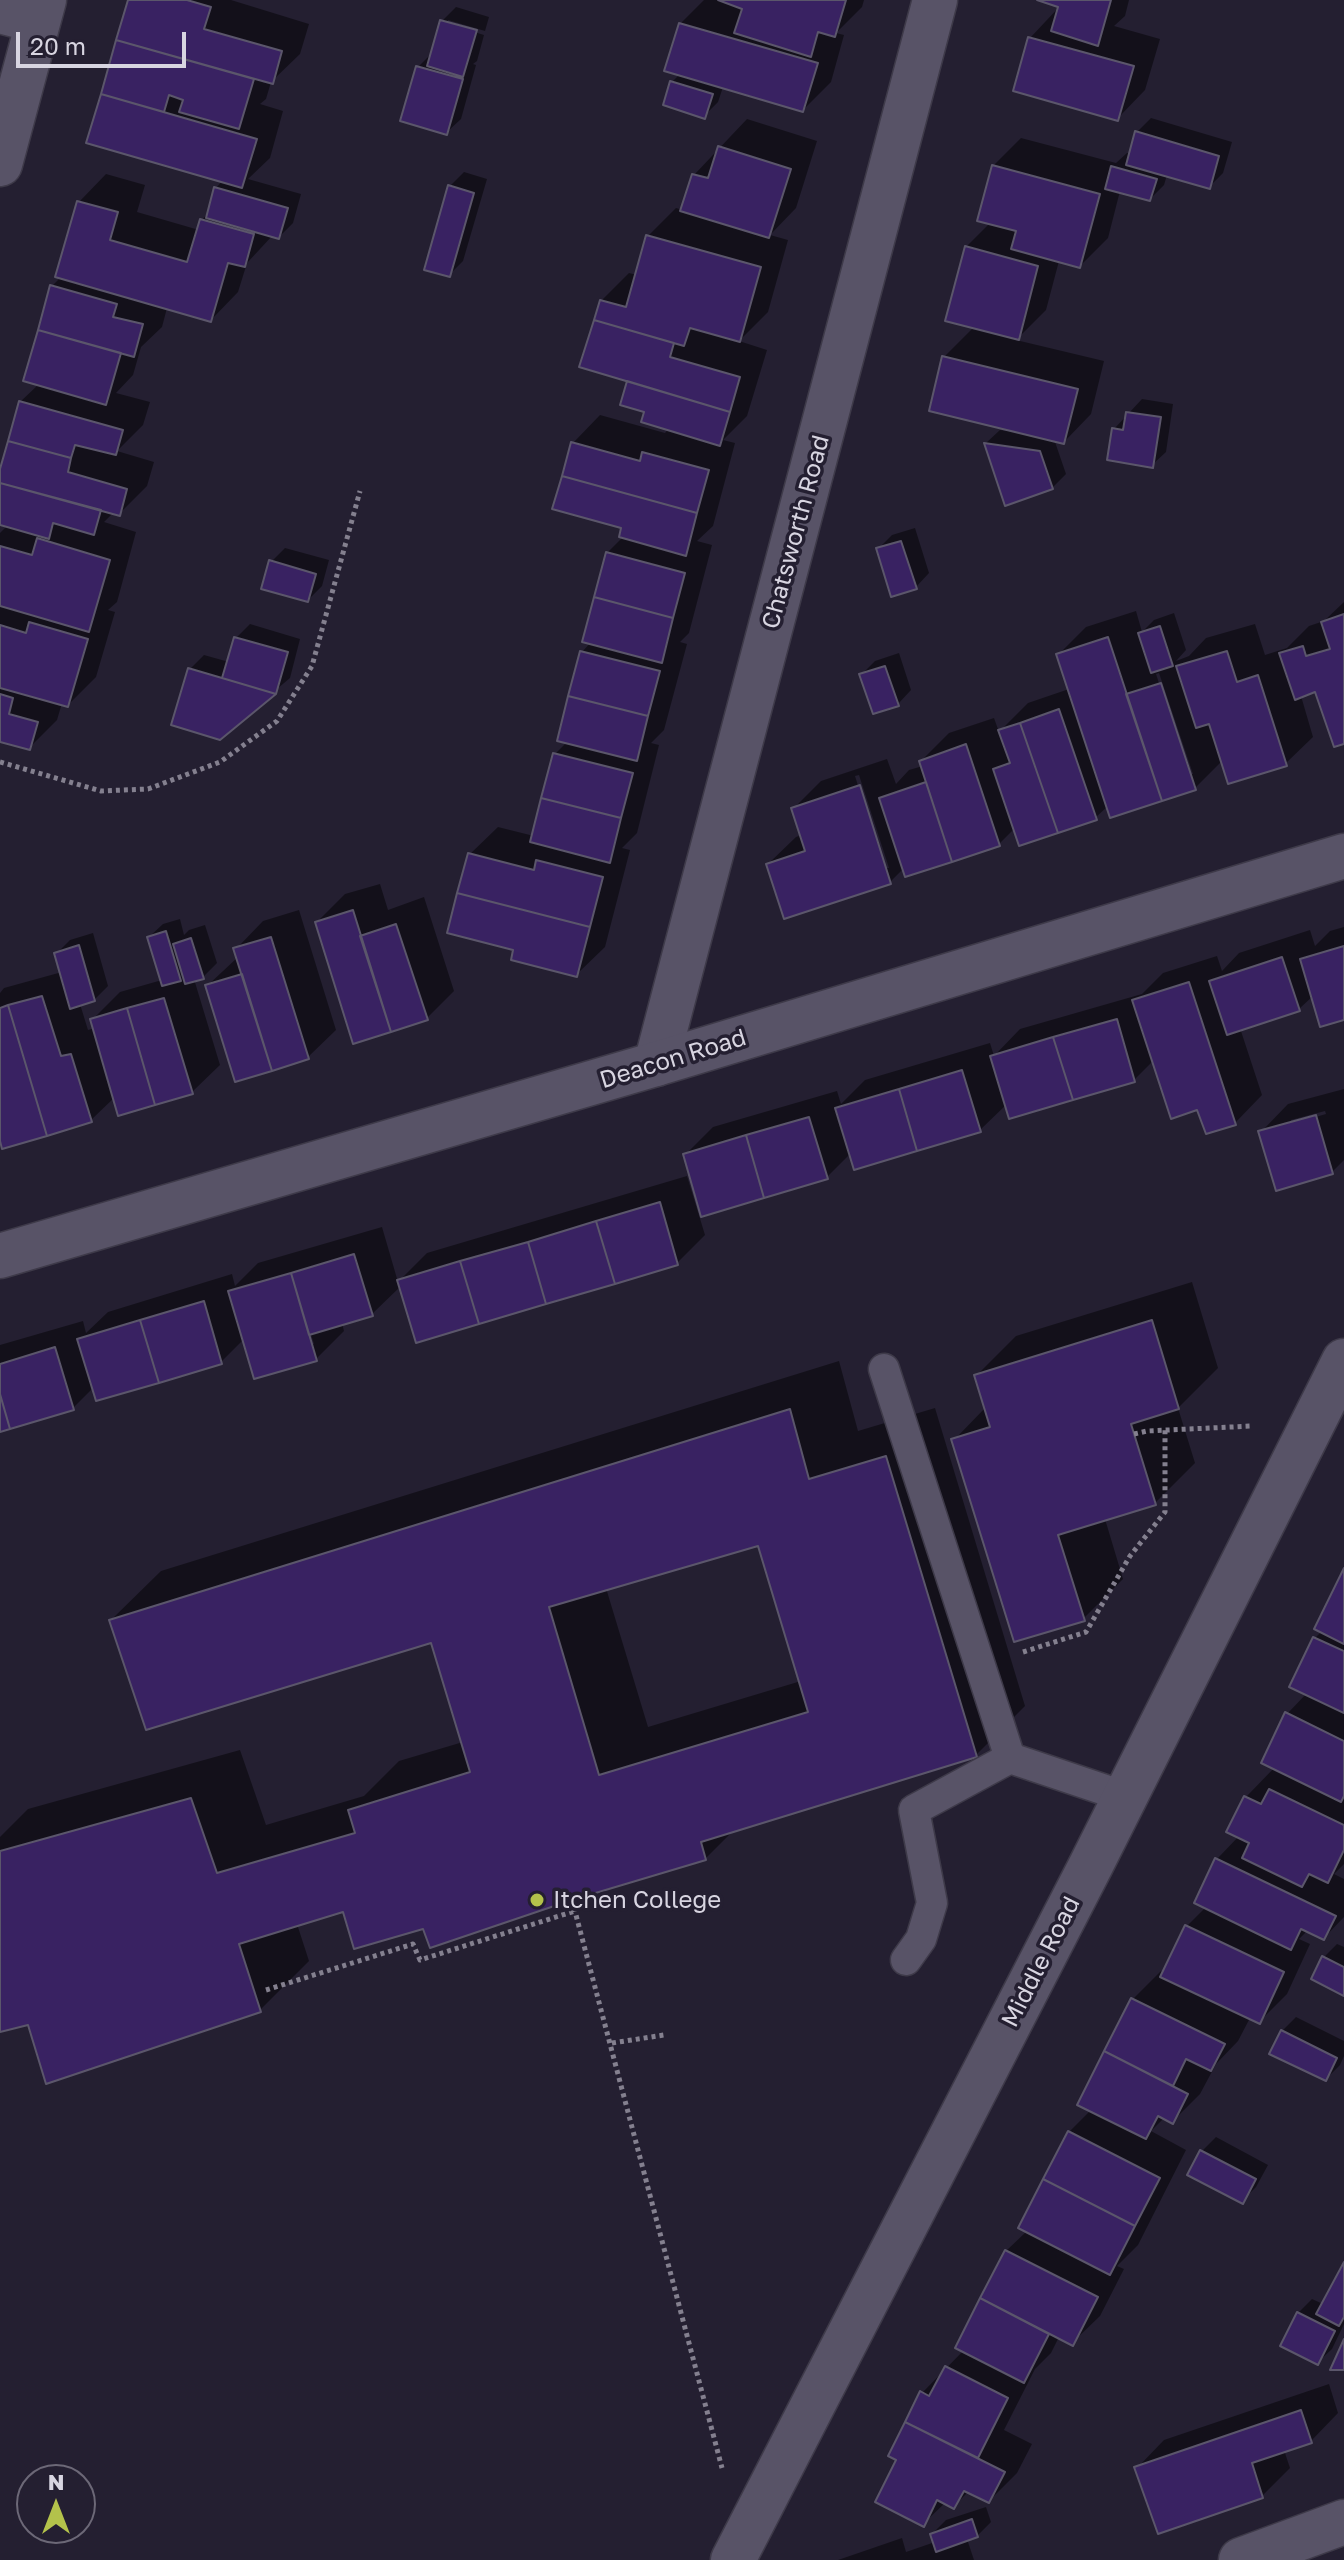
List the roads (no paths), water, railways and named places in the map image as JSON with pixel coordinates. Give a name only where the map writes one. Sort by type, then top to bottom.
[{"type":"street","name":"Chatsworth Road","points":[[656,1064],[935,0]]},
{"type":"street","points":[[0,164],[27,11]]},
{"type":"street","name":"Deacon Road","points":[[0,1256],[656,1064],[1344,856]]},
{"type":"street","name":"Middle Road","points":[[737,2551],[1126,1797],[1344,1361]]},
{"type":"street","points":[[1241,2560],[1344,2522]]},
{"type":"lane","points":[[884,1369],[1010,1758]]},
{"type":"lane","points":[[906,1960],[921,1939],[932,1903],[914,1810],[1010,1758],[1126,1797]]},
{"type":"place","name":"Itchen College","points":[[537,1900]]}]
